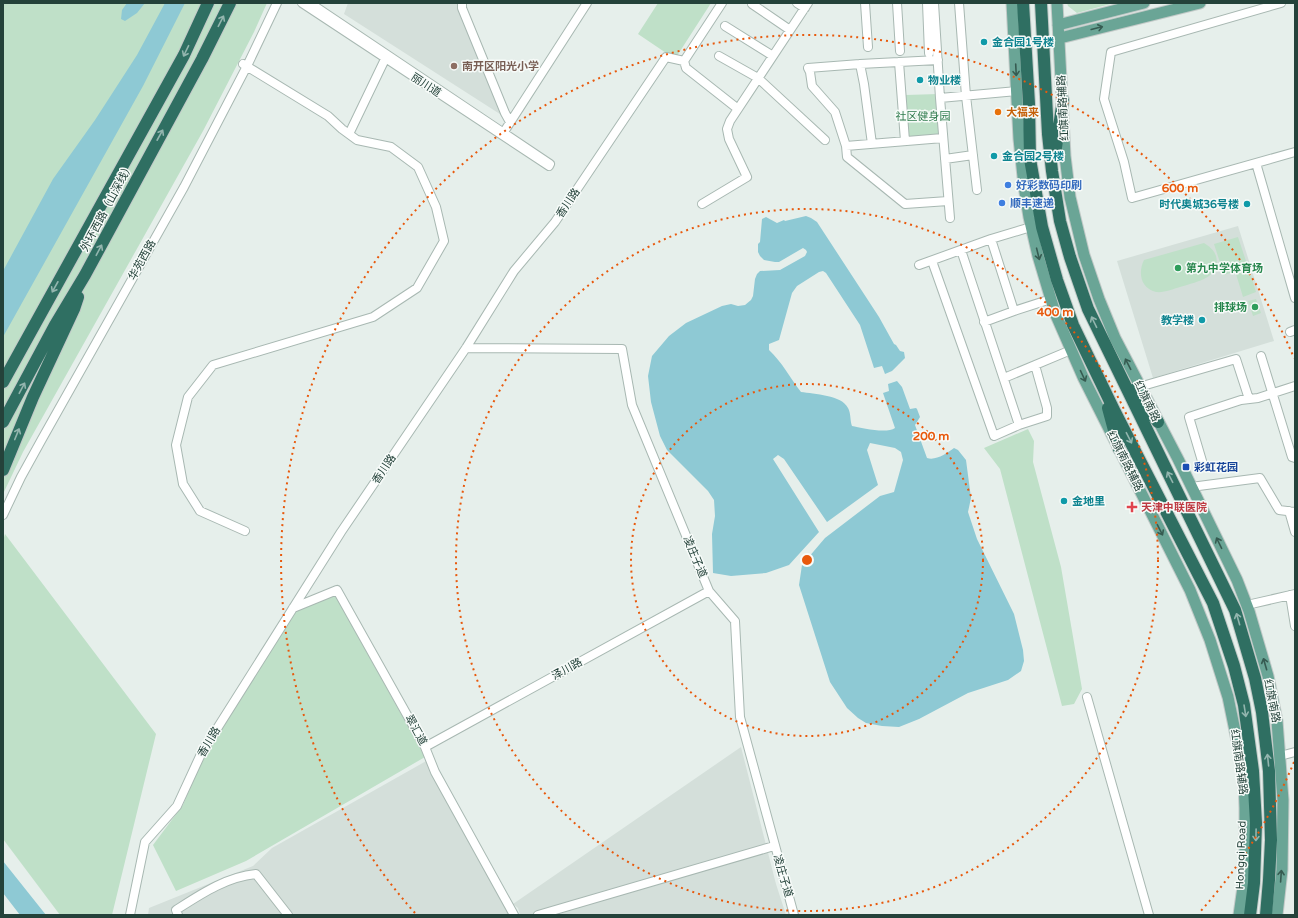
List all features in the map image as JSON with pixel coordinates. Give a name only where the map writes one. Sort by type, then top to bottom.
[{"type":"highway","name":"外环西路（山深线）","points":[[3,382],[184,55],[208,3]]},
{"type":"highway","name":"外环西路（山深线）","points":[[3,422],[55,326],[85,275],[202,59],[230,3]]},
{"type":"highway","points":[[1023,3],[1029,104],[1030,159],[1042,228],[1057,280],[1073,325],[1099,378],[1119,449]]},
{"type":"highway","name":"红旗南路","points":[[1041,3],[1048,134],[1052,171],[1060,221],[1070,257],[1088,309],[1235,610],[1255,678],[1262,712],[1269,771],[1271,856],[1266,915]]},
{"type":"highway","points":[[1052,171],[1063,100]]},
{"type":"highway","points":[[3,470],[33,397],[74,309],[85,275]]},
{"type":"highway","points":[[1118,372],[1158,422]]},
{"type":"highway","name":"Hongqi Road","points":[[1099,378],[1213,603],[1234,666],[1244,705],[1255,796],[1255,858],[1250,915]]},
{"type":"main road","name":"红旗南路辅路","points":[[1012,3],[1019,139],[1024,186],[1038,256],[1055,313],[1083,377],[1190,590],[1210,640],[1228,697],[1240,755],[1245,801],[1245,850],[1239,915]]},
{"type":"main road","name":"红旗南路辅路","points":[[1057,3],[1065,156],[1078,235],[1096,292],[1115,338],[1237,580],[1247,606],[1268,676],[1277,721],[1283,800],[1282,870],[1277,915]]},
{"type":"main road","points":[[1058,25],[1144,3]]},
{"type":"main road","points":[[1060,38],[1200,3]]},
{"type":"street","name":"华苑西路","points":[[3,506],[24,464],[61,400],[245,65],[274,3]]},
{"type":"street","name":"华苑西路","points":[[3,515],[42,439],[184,187],[277,3]]},
{"type":"street","name":"丽川道","points":[[302,3],[386,56]]},
{"type":"street","name":"丽川道","points":[[310,3],[386,56],[549,165]]},
{"type":"street","points":[[462,3],[462,8],[510,122]]},
{"type":"street","points":[[502,134],[587,3]]},
{"type":"street","points":[[722,3],[684,60],[686,68],[738,109]]},
{"type":"street","points":[[702,204],[747,177],[729,139],[727,130],[730,121],[806,5],[797,3]]},
{"type":"street","points":[[865,3],[868,47]]},
{"type":"street","points":[[896,3],[900,51]]},
{"type":"street","points":[[927,3],[929,53]]},
{"type":"street","points":[[934,3],[950,218]]},
{"type":"street","points":[[959,3],[966,96],[977,190]]},
{"type":"street","points":[[1281,3],[1111,52],[1104,100],[1124,162],[1132,198],[1295,152]]},
{"type":"street","points":[[752,4],[790,30]]},
{"type":"street","points":[[725,26],[773,56]]},
{"type":"street","points":[[349,134],[386,56]]},
{"type":"street","points":[[719,56],[758,78],[825,140]]},
{"type":"street","name":"香川路","points":[[130,915],[145,842],[177,806],[201,754],[341,532],[466,348],[514,272],[555,222],[666,57],[684,60]]},
{"type":"street","points":[[938,60],[808,68],[812,86],[835,112],[846,146],[847,157],[905,204],[948,200]]},
{"type":"street","points":[[899,62],[905,141]]},
{"type":"street","points":[[860,64],[872,144]]},
{"type":"street","points":[[245,65],[328,116],[357,140],[391,147],[418,167],[436,207],[444,241],[417,288],[373,317],[213,365],[188,398],[176,445],[183,484],[200,511],[245,531]]},
{"type":"street","points":[[940,98],[1017,91]]},
{"type":"street","points":[[846,146],[943,138]]},
{"type":"street","points":[[945,159],[973,155]]},
{"type":"street","points":[[1256,163],[1295,298]]},
{"type":"street","points":[[919,265],[991,239],[1031,227]]},
{"type":"street","points":[[991,239],[1014,311]]},
{"type":"street","points":[[961,250],[1019,425]]},
{"type":"street","points":[[932,261],[994,436],[1019,425],[1047,416],[1047,408],[1035,365]]},
{"type":"street","points":[[984,322],[1051,299]]},
{"type":"street","name":"凌庄子道","points":[[466,348],[622,349],[632,404],[709,591],[735,622],[740,717],[794,915]]},
{"type":"street","points":[[1004,378],[1071,350]]},
{"type":"street","points":[[1261,356],[1292,457],[1295,458]]},
{"type":"street","points":[[1139,387],[1236,359],[1249,399]]},
{"type":"street","points":[[1202,461],[1189,417],[1295,386]]},
{"type":"street","points":[[1191,487],[1260,478],[1279,510],[1292,511],[1295,532]]},
{"type":"street","name":"翠汇道","points":[[293,608],[337,590],[425,746],[436,772],[514,915]]},
{"type":"street","name":"泽川路","points":[[425,746],[709,591]]},
{"type":"street","points":[[1247,606],[1293,594],[1295,626]]},
{"type":"street","points":[[1087,697],[1149,915]]},
{"type":"street","points":[[1280,756],[1295,752]]},
{"type":"street","points":[[538,915],[774,846]]},
{"type":"street","points":[[178,915],[176,910],[204,892],[242,876],[256,874],[288,915]]},
{"type":"shaded area","name":"南开区阳光小学","points":[[348,3],[458,3],[458,9],[461,17],[503,116],[344,14]]},
{"type":"shaded area","points":[[1238,226],[1274,341],[1153,378],[1117,261]]},
{"type":"shaded area","points":[[741,747],[776,884],[786,915],[520,915],[518,908],[513,904]]},
{"type":"shaded area","points":[[428,760],[515,915],[148,915],[149,908],[253,866],[272,848]]},
{"type":"green space","points":[[3,3],[267,3],[254,32],[203,131],[23,452],[3,494]]},
{"type":"green space","points":[[658,3],[711,3],[675,59],[638,34]]},
{"type":"green space","points":[[1067,3],[1114,3],[1077,13],[1068,6]]},
{"type":"green space","name":"社区健身园","points":[[938,94],[940,136],[908,138],[906,95]]},
{"type":"green space","points":[[1238,237],[1248,267],[1224,275],[1214,244]]},
{"type":"green space","name":"第九中学体育场","points":[[1204,243],[1214,252],[1217,263],[1215,269],[1206,278],[1162,292],[1151,290],[1144,283],[1141,270],[1144,260]]},
{"type":"green space","points":[[1249,269],[1256,292],[1243,297],[1236,274]]},
{"type":"green space","name":"排球场","points":[[1256,299],[1261,313],[1253,316],[1248,301]]},
{"type":"green space","points":[[1028,429],[1034,441],[1033,462],[1061,567],[1082,689],[1074,704],[1062,706],[1000,469],[984,448]]},
{"type":"green space","points":[[5,534],[156,734],[112,915],[60,915],[3,839],[3,541]]},
{"type":"green space","points":[[335,595],[425,757],[246,861],[176,891],[153,845],[183,805],[206,750],[296,610]]},
{"type":"water","points":[[127,3],[145,3],[137,13],[125,21],[121,19],[122,10]]},
{"type":"water","points":[[165,3],[185,3],[143,86],[3,337],[3,271],[53,179],[95,120],[137,55]]},
{"type":"water","points":[[806,216],[817,222],[879,317],[894,344],[900,351],[904,352],[905,358],[892,371],[885,374],[882,366],[874,368],[860,325],[826,273],[823,271],[797,286],[792,293],[779,340],[769,344],[769,350],[782,365],[801,392],[827,396],[840,400],[845,404],[849,410],[852,426],[880,431],[895,428],[883,393],[889,391],[888,384],[897,381],[902,387],[910,409],[917,409],[920,417],[915,425],[927,458],[930,459],[938,457],[954,448],[958,450],[966,460],[971,498],[968,512],[977,539],[1014,614],[1023,650],[1024,661],[1021,671],[1008,680],[968,693],[919,719],[899,727],[866,723],[847,708],[830,682],[799,585],[802,565],[825,538],[880,496],[894,492],[903,460],[901,452],[895,448],[870,443],[867,450],[878,485],[827,522],[784,459],[778,455],[773,459],[819,532],[789,565],[766,573],[731,576],[713,573],[712,534],[715,516],[714,500],[708,491],[667,450],[660,436],[651,402],[648,376],[652,356],[669,336],[686,323],[722,306],[731,304],[738,306],[745,305],[753,296],[755,279],[760,271],[780,270],[805,256],[807,252],[803,248],[779,262],[764,260],[758,252],[762,219],[766,217],[777,223],[784,220]]},
{"type":"water","points":[[3,861],[46,915],[20,915],[3,893]]},
{"type":"place","name":"金合园1号楼","points":[[984,42]]},
{"type":"place","name":"南开区阳光小学","points":[[454,66]]},
{"type":"place","name":"物业楼","points":[[920,80]]},
{"type":"place","name":"大福来","points":[[998,112]]},
{"type":"place","name":"金合园2号楼","points":[[994,156]]},
{"type":"place","name":"好彩数码印刷","points":[[1008,185]]},
{"type":"place","name":"顺丰速递","points":[[1002,203]]},
{"type":"place","name":"时代奥城36号楼","points":[[1247,204]]},
{"type":"place","name":"第九中学体育场","points":[[1178,268]]},
{"type":"place","name":"排球场","points":[[1255,307]]},
{"type":"place","name":"教学楼","points":[[1202,320]]},
{"type":"place","name":"彩虹花园","points":[[1186,467]]},
{"type":"place","name":"金地里","points":[[1064,501]]},
{"type":"place","name":"天津中联医院","points":[[1132,507]]}]
